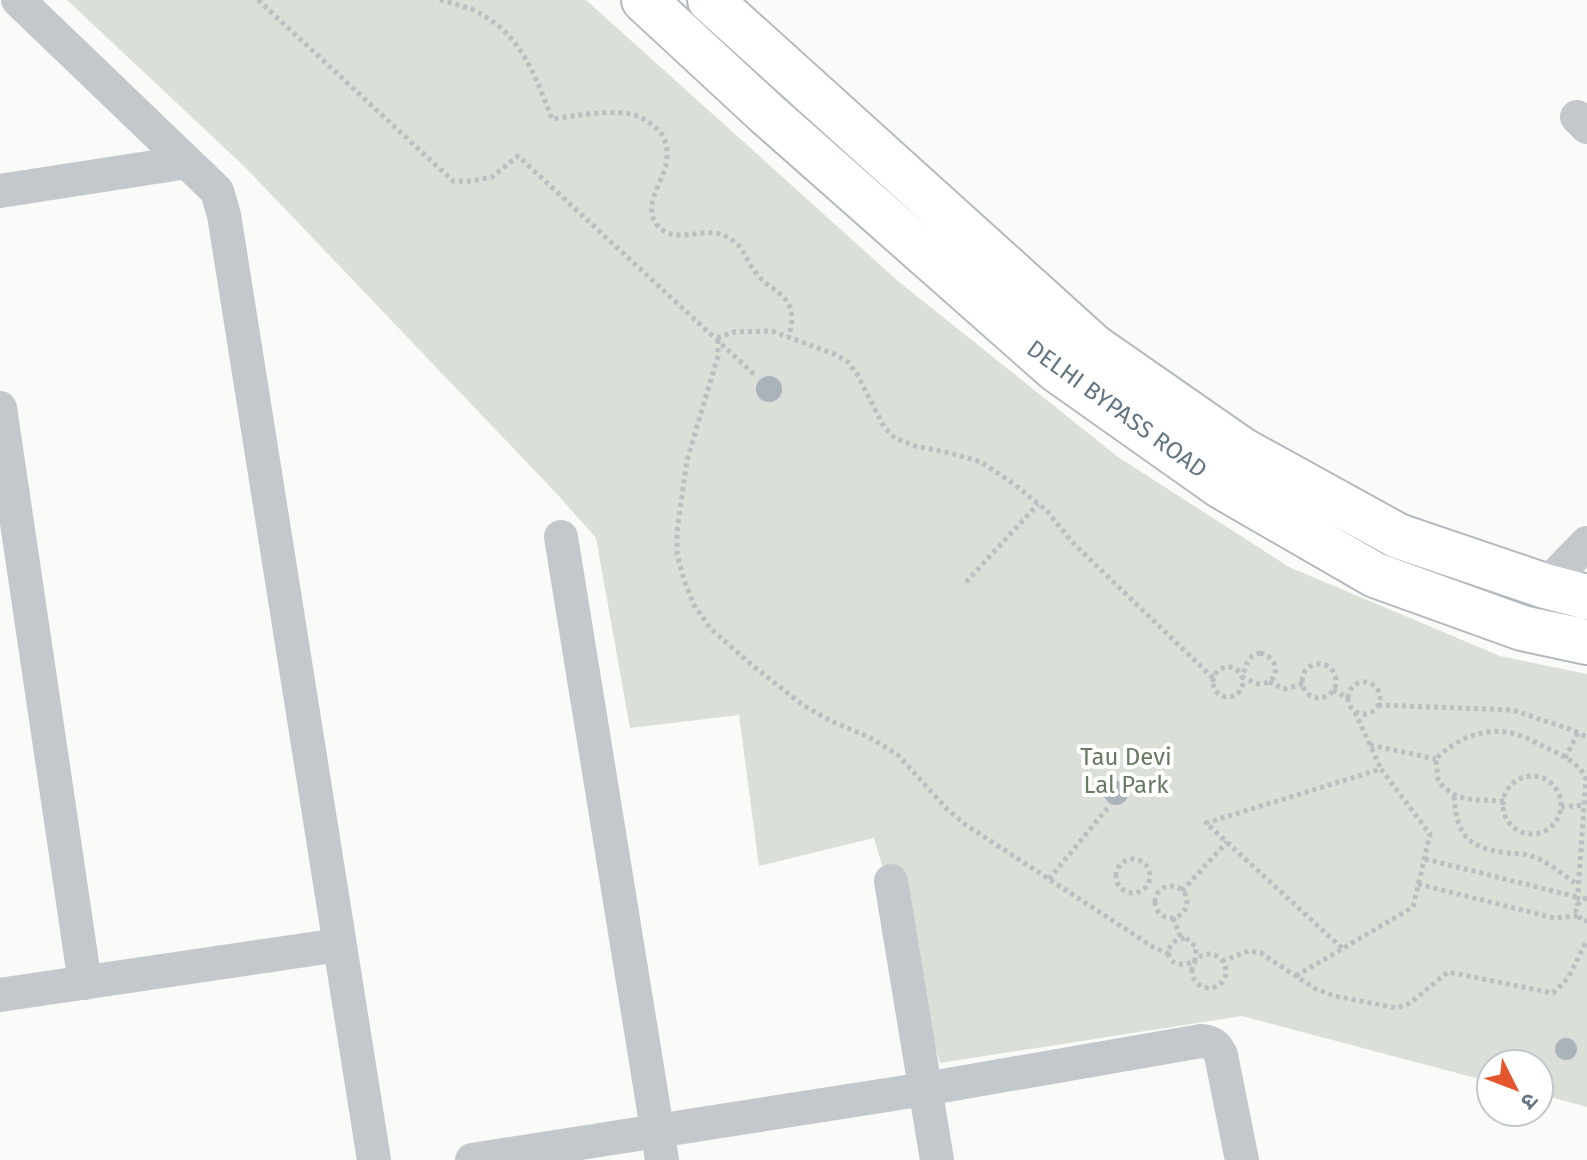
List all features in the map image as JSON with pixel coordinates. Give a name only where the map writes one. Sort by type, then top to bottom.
[{"type":"main road","name":"DELHI BYPASS ROAD","points":[[644,0],[766,113],[1057,370],[1221,486],[1375,575],[1522,628],[1587,642]]},
{"type":"main road","name":"DELHI BYPASS ROAD","points":[[710,0],[1094,347],[1242,450],[1398,536],[1545,586],[1587,597]]},
{"type":"street","points":[[18,0],[217,191],[224,215],[374,1160]]},
{"type":"street","points":[[0,191],[187,162]]},
{"type":"street","points":[[0,408],[85,983]]},
{"type":"street","points":[[561,537],[660,1145]]},
{"type":"street","points":[[1545,586],[1587,543]]},
{"type":"street","points":[[891,881],[937,1160]]},
{"type":"street","points":[[0,995],[339,945]]},
{"type":"street","points":[[472,1160],[660,1145],[925,1089],[1201,1041],[1216,1046],[1221,1055],[1242,1160]]},
{"type":"path","points":[[258,0],[453,181],[492,177],[518,156],[756,376]]},
{"type":"path","points":[[440,0],[469,8],[510,34],[520,46],[552,119],[591,114],[636,115],[663,135],[666,165],[650,211],[656,224],[667,234],[715,233],[729,237],[739,245],[756,274],[789,303],[792,315],[788,337]]},
{"type":"path","points":[[717,339],[734,332],[772,331],[848,362],[884,427],[895,438],[981,462],[1014,484],[1047,511],[1072,542],[1214,679]]},
{"type":"path","points":[[717,339],[718,356],[687,460],[677,531],[677,554],[684,580],[694,605],[711,629],[803,705],[869,737],[898,755],[947,809],[966,825],[1153,947],[1169,954],[1177,964],[1186,965],[1195,961],[1204,955],[1209,954],[1222,961],[1226,971],[1222,981],[1213,987],[1203,987],[1195,981],[1192,971],[1195,961],[1196,947],[1190,940],[1181,938],[1173,941],[1169,954]]},
{"type":"path","points":[[966,582],[1038,504]]},
{"type":"path","points":[[1269,682],[1275,674],[1275,664],[1269,656],[1260,653],[1247,661],[1242,677],[1240,691],[1228,697],[1214,686],[1217,672],[1226,667],[1236,669],[1242,677],[1259,684],[1269,682],[1284,689],[1303,684]]},
{"type":"path","points":[[1317,664],[1323,664],[1335,675],[1335,686],[1324,697],[1309,694],[1303,684],[1308,669],[1317,664]]},
{"type":"path","points":[[1370,682],[1378,689],[1380,700],[1371,712],[1360,714],[1351,708],[1348,698],[1354,684],[1370,682]]},
{"type":"path","points":[[1333,690],[1348,698]]},
{"type":"path","points":[[1378,705],[1513,710],[1587,737]]},
{"type":"path","points":[[1296,976],[1413,907],[1425,859],[1430,834],[1381,769],[1355,711]]},
{"type":"path","points":[[1504,801],[1454,796],[1438,781],[1436,759],[1462,738],[1493,732],[1514,734],[1565,758],[1586,773],[1577,911],[1587,921]]},
{"type":"path","points":[[1565,758],[1578,733]]},
{"type":"path","points":[[1370,745],[1436,759]]},
{"type":"path","points":[[1342,948],[1206,823],[1381,769]]},
{"type":"path","points":[[1533,776],[1542,778],[1556,789],[1561,807],[1559,816],[1546,831],[1527,834],[1510,824],[1505,816],[1504,801],[1508,788],[1523,777],[1533,776]]},
{"type":"path","points":[[1454,796],[1461,830],[1481,849],[1529,855],[1578,885]]},
{"type":"path","points":[[1049,879],[1110,805]]},
{"type":"path","points":[[1561,807],[1585,805]]},
{"type":"path","points":[[1182,891],[1227,842]]},
{"type":"path","points":[[1425,859],[1577,897]]},
{"type":"path","points":[[1125,860],[1141,861],[1150,875],[1147,886],[1133,894],[1122,890],[1116,880],[1117,868],[1125,860]]},
{"type":"path","points":[[1418,884],[1554,918],[1577,911]]},
{"type":"path","points":[[1147,886],[1159,892]]},
{"type":"path","points":[[1168,887],[1182,891],[1187,900],[1186,909],[1178,917],[1163,916],[1155,902],[1159,892],[1168,887]]},
{"type":"path","points":[[1577,911],[1581,901],[1587,898]]},
{"type":"path","points":[[1173,918],[1181,938]]},
{"type":"path","points":[[1222,961],[1249,951],[1261,953],[1314,988],[1334,996],[1397,1008],[1410,1003],[1448,972],[1553,993],[1568,978],[1587,940]]},
{"type":"green space","name":"Tau Devi Lal Park","points":[[67,0],[586,0],[899,282],[1118,457],[1289,567],[1500,656],[1587,674],[1587,1107],[1555,1098],[1555,1048],[1475,1048],[1475,1078],[1242,1016],[940,1063],[874,838],[759,866],[739,715],[630,728],[596,538],[246,168]]},
{"type":"building","points":[[769,375],[779,379],[783,389],[779,399],[769,403],[759,399],[755,389],[759,379]]},
{"type":"building","points":[[1116,780],[1125,784],[1129,793],[1125,802],[1116,806],[1107,802],[1103,793],[1107,784]]},
{"type":"building","points":[[1571,1038],[1577,1044],[1575,1058],[1566,1061],[1557,1058],[1554,1048],[1557,1040]]}]
